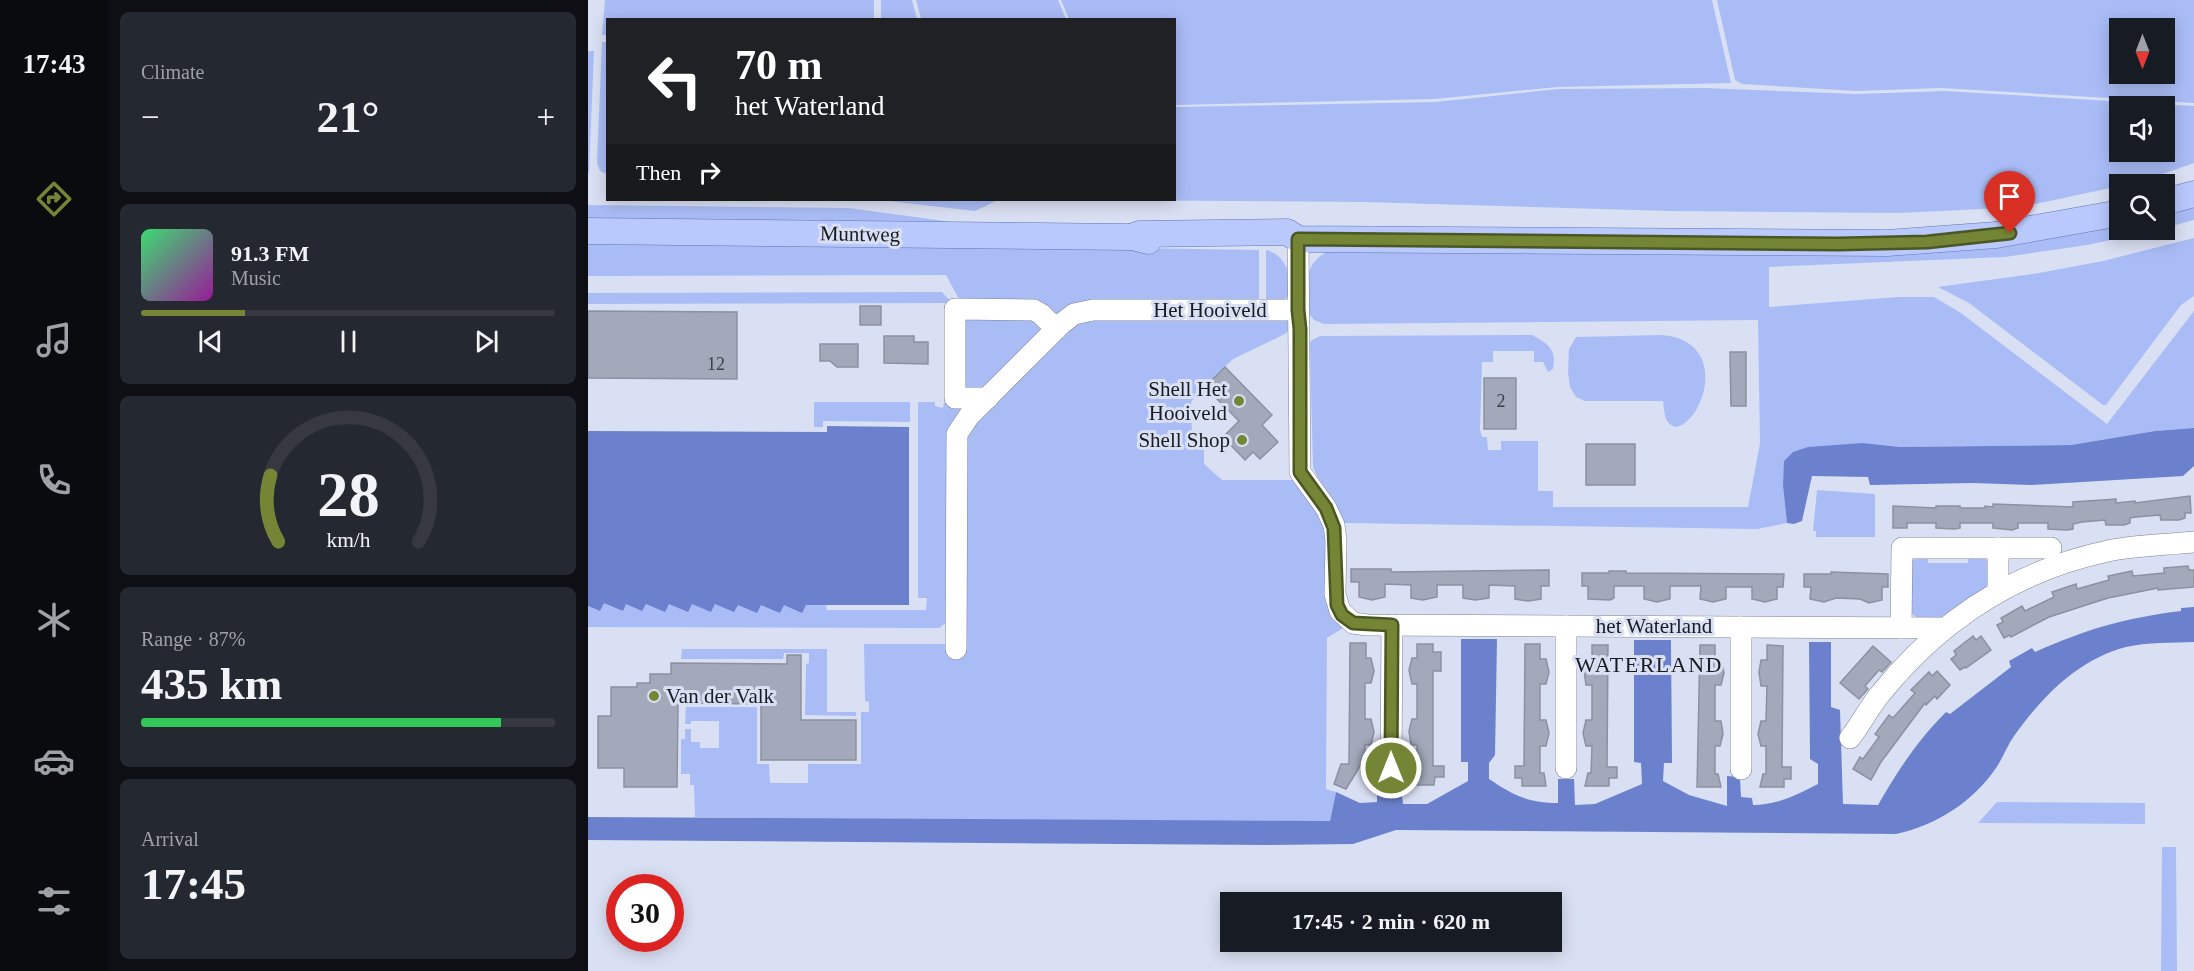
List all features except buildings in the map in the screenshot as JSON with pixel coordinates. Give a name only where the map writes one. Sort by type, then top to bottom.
[{"type":"main road","points":[[2175,199],[2194,194]]},
{"type":"main road","name":"Muntweg","points":[[588,231],[1132,237],[1139,234],[1287,232],[1298,239],[1887,243],[1996,235],[2109,215]]},
{"type":"street","name":"Het Hooiveld","points":[[956,650],[956,440],[962,424],[1056,329],[1074,314],[1093,310],[1298,310],[1298,239]]},
{"type":"street","points":[[987,398],[955,398],[955,309],[1034,310],[1038,311],[1056,329]]},
{"type":"street","name":"het Waterland","points":[[1298,310],[1300,472],[1326,508],[1334,528],[1337,605],[1342,615],[1353,623],[1942,628]]},
{"type":"street","points":[[1851,738],[1878,696],[1942,628],[2000,590],[2049,568],[2091,555],[2131,548],[2194,542]]},
{"type":"street","points":[[1901,628],[1902,548],[2051,548]]},
{"type":"street","points":[[1998,548],[1998,586],[2000,590]]},
{"type":"street","points":[[1391,768],[1392,625]]},
{"type":"street","name":"het Waterland","points":[[1566,626],[1566,768]]},
{"type":"street","name":"het Waterland","points":[[1741,627],[1741,769]]},
{"type":"shaded area","points":[[605,0],[874,0],[874,18],[606,18],[606,35],[602,35]]},
{"type":"shaded area","points":[[881,0],[912,0],[917,18],[881,18]]},
{"type":"shaded area","points":[[916,0],[1058,0],[1066,18],[921,18]]},
{"type":"shaded area","points":[[1061,0],[1712,0],[1731,83],[1558,87],[1435,99],[1176,105],[1176,18],[1069,18]]},
{"type":"shaded area","points":[[1717,0],[2194,0],[2194,103],[2175,102],[2175,96],[2109,96],[2109,98],[1941,88],[1856,91],[1742,84],[1735,80]]},
{"type":"shaded area","points":[[602,42],[606,42],[606,174],[600,171],[597,163]]},
{"type":"shaded area","points":[[588,51],[594,51],[589,173],[588,173]]},
{"type":"shaded area","points":[[1705,88],[1856,94],[1945,91],[2109,101],[2109,162],[2175,162],[2175,105],[2194,106],[2194,163],[2163,174],[2109,174],[2109,188],[2022,207],[1899,213],[1669,211],[1363,202],[1176,201],[1176,107],[1435,102],[1558,89]]},
{"type":"shaded area","points":[[888,201],[996,201],[975,211]]},
{"type":"shaded area","points":[[2194,204],[2194,220],[2175,225],[2175,209]]},
{"type":"shaded area","points":[[588,205],[849,208],[981,226],[588,221]]},
{"type":"shaded area","points":[[2109,222],[2111,240],[2005,257],[1769,267],[1769,307],[1898,297],[1934,297],[1961,313],[2107,424],[2194,311],[2194,428],[2155,431],[2071,445],[1900,447],[1863,443],[1783,486],[1787,523],[1757,529],[1344,523],[1313,467],[1310,349],[1306,348],[1312,340],[1320,336],[1532,335],[1550,348],[1554,357],[1553,369],[1548,372],[1543,362],[1534,362],[1534,351],[1493,351],[1493,362],[1482,362],[1480,430],[1482,437],[1487,437],[1488,450],[1501,450],[1501,441],[1538,441],[1538,491],[1553,491],[1553,507],[1748,507],[1760,443],[1758,320],[1324,324],[1314,320],[1309,314],[1307,287],[1313,264],[1327,252]]},
{"type":"shaded area","points":[[2194,238],[2194,296],[2181,305],[2106,405],[1969,303],[1938,287],[2039,273],[2103,261]]},
{"type":"shaded area","points":[[588,239],[1259,250],[1259,300],[1056,319],[961,303],[946,275],[588,276]]},
{"type":"shaded area","points":[[1266,250],[1279,257],[1288,270],[1290,286],[1285,300],[1266,300]]},
{"type":"shaded area","points":[[942,292],[952,303],[588,304],[588,293]]},
{"type":"shaded area","points":[[1034,315],[1047,327],[989,388],[961,392],[964,320]]},
{"type":"shaded area","points":[[1078,319],[1289,319],[1289,330],[1285,334],[1233,359],[1194,397],[1191,403],[1192,437],[1204,449],[1204,464],[1222,480],[1294,480],[1323,517],[1343,628],[1327,638],[1326,789],[1336,792],[1330,821],[950,821],[695,817],[694,785],[690,785],[690,774],[681,774],[681,739],[685,739],[685,729],[691,729],[691,742],[700,742],[700,748],[719,748],[719,721],[691,721],[691,724],[685,724],[686,707],[757,707],[757,764],[769,764],[770,783],[808,783],[808,764],[861,764],[861,712],[869,712],[869,702],[865,701],[864,644],[950,644],[964,434]]},
{"type":"shaded area","points":[[1662,335],[1684,341],[1698,352],[1704,366],[1705,383],[1702,399],[1695,413],[1685,423],[1675,427],[1668,422],[1663,401],[1585,401],[1576,397],[1570,387],[1568,372],[1569,349],[1576,337]]},
{"type":"shaded area","points":[[814,402],[910,402],[910,422],[823,421],[823,427],[814,427]]},
{"type":"shaded area","points":[[918,402],[935,402],[935,406],[943,408],[944,403],[963,403],[950,620],[939,628],[588,627],[588,606],[600,611],[603,603],[826,605],[827,610],[926,610],[927,598],[918,598]]},
{"type":"shaded area","points":[[827,426],[909,427],[909,605],[806,605],[802,613],[784,605],[780,613],[761,605],[757,613],[738,605],[734,612],[715,604],[711,612],[692,604],[688,612],[669,604],[665,612],[646,604],[642,611],[626,604],[623,611],[604,603],[600,611],[588,606],[588,431],[827,432]]},
{"type":"shaded area","points":[[2194,428],[2194,466],[2183,476],[2031,485],[1973,483],[1870,485],[1868,477],[1812,476],[1802,521],[1794,524],[1787,523],[1783,486],[1784,461],[1793,452],[1808,447],[1863,443],[1900,447],[2071,445],[2155,431]]},
{"type":"shaded area","points":[[1817,490],[1875,494],[1875,537],[1816,537],[1816,531],[1813,531]]},
{"type":"shaded area","points":[[1928,553],[1928,563],[1968,563],[1969,553],[1986,559],[1991,572],[1991,585],[1952,613],[1931,620],[1920,619],[1911,613],[1911,561]]},
{"type":"shaded area","points":[[2194,607],[2194,642],[2134,645],[2108,653],[2076,671],[2036,707],[2014,736],[1996,768],[1965,802],[1939,819],[1896,834],[1396,830],[1353,844],[1269,845],[588,840],[588,817],[1330,821],[1336,792],[1360,803],[1377,802],[1377,777],[1400,777],[1403,804],[1427,804],[1468,781],[1468,762],[1461,762],[1461,639],[1497,639],[1495,755],[1489,763],[1489,779],[1521,797],[1538,802],[1558,803],[1558,779],[1574,779],[1575,805],[1595,804],[1642,784],[1641,763],[1634,762],[1634,640],[1671,640],[1672,763],[1664,763],[1663,781],[1689,795],[1727,806],[1727,776],[1740,777],[1741,797],[1752,798],[1753,805],[1779,801],[1818,784],[1818,764],[1810,759],[1809,642],[1831,642],[1831,707],[1840,710],[1843,804],[1878,805],[1926,733],[1946,712],[1950,714],[2011,667],[2009,661],[2032,648],[2035,652],[2106,626]]},
{"type":"shaded area","points":[[682,649],[827,649],[827,712],[856,712],[856,716],[805,715],[806,664],[809,663],[809,653],[784,653],[783,659],[681,659]]},
{"type":"shaded area","points":[[1997,802],[2145,803],[2145,824],[1978,823]]},
{"type":"shaded area","points":[[2162,847],[2176,847],[2177,971],[2161,971]]},
{"type":"place","name":"Shell Het Hooiveld","points":[[1239,401]]},
{"type":"place","name":"Shell Shop","points":[[1242,440]]},
{"type":"place","name":"Van der Valk","points":[[654,696]]},
{"type":"district","name":"WATERLAND","points":[[1649,664]]},
{"type":"route","points":[[1391,768],[1392,625],[1358,625],[1348,621],[1342,615],[1335,594],[1336,540],[1332,521],[1326,508],[1300,472],[1298,239],[1839,244],[1927,242],[2010,233]]}]
